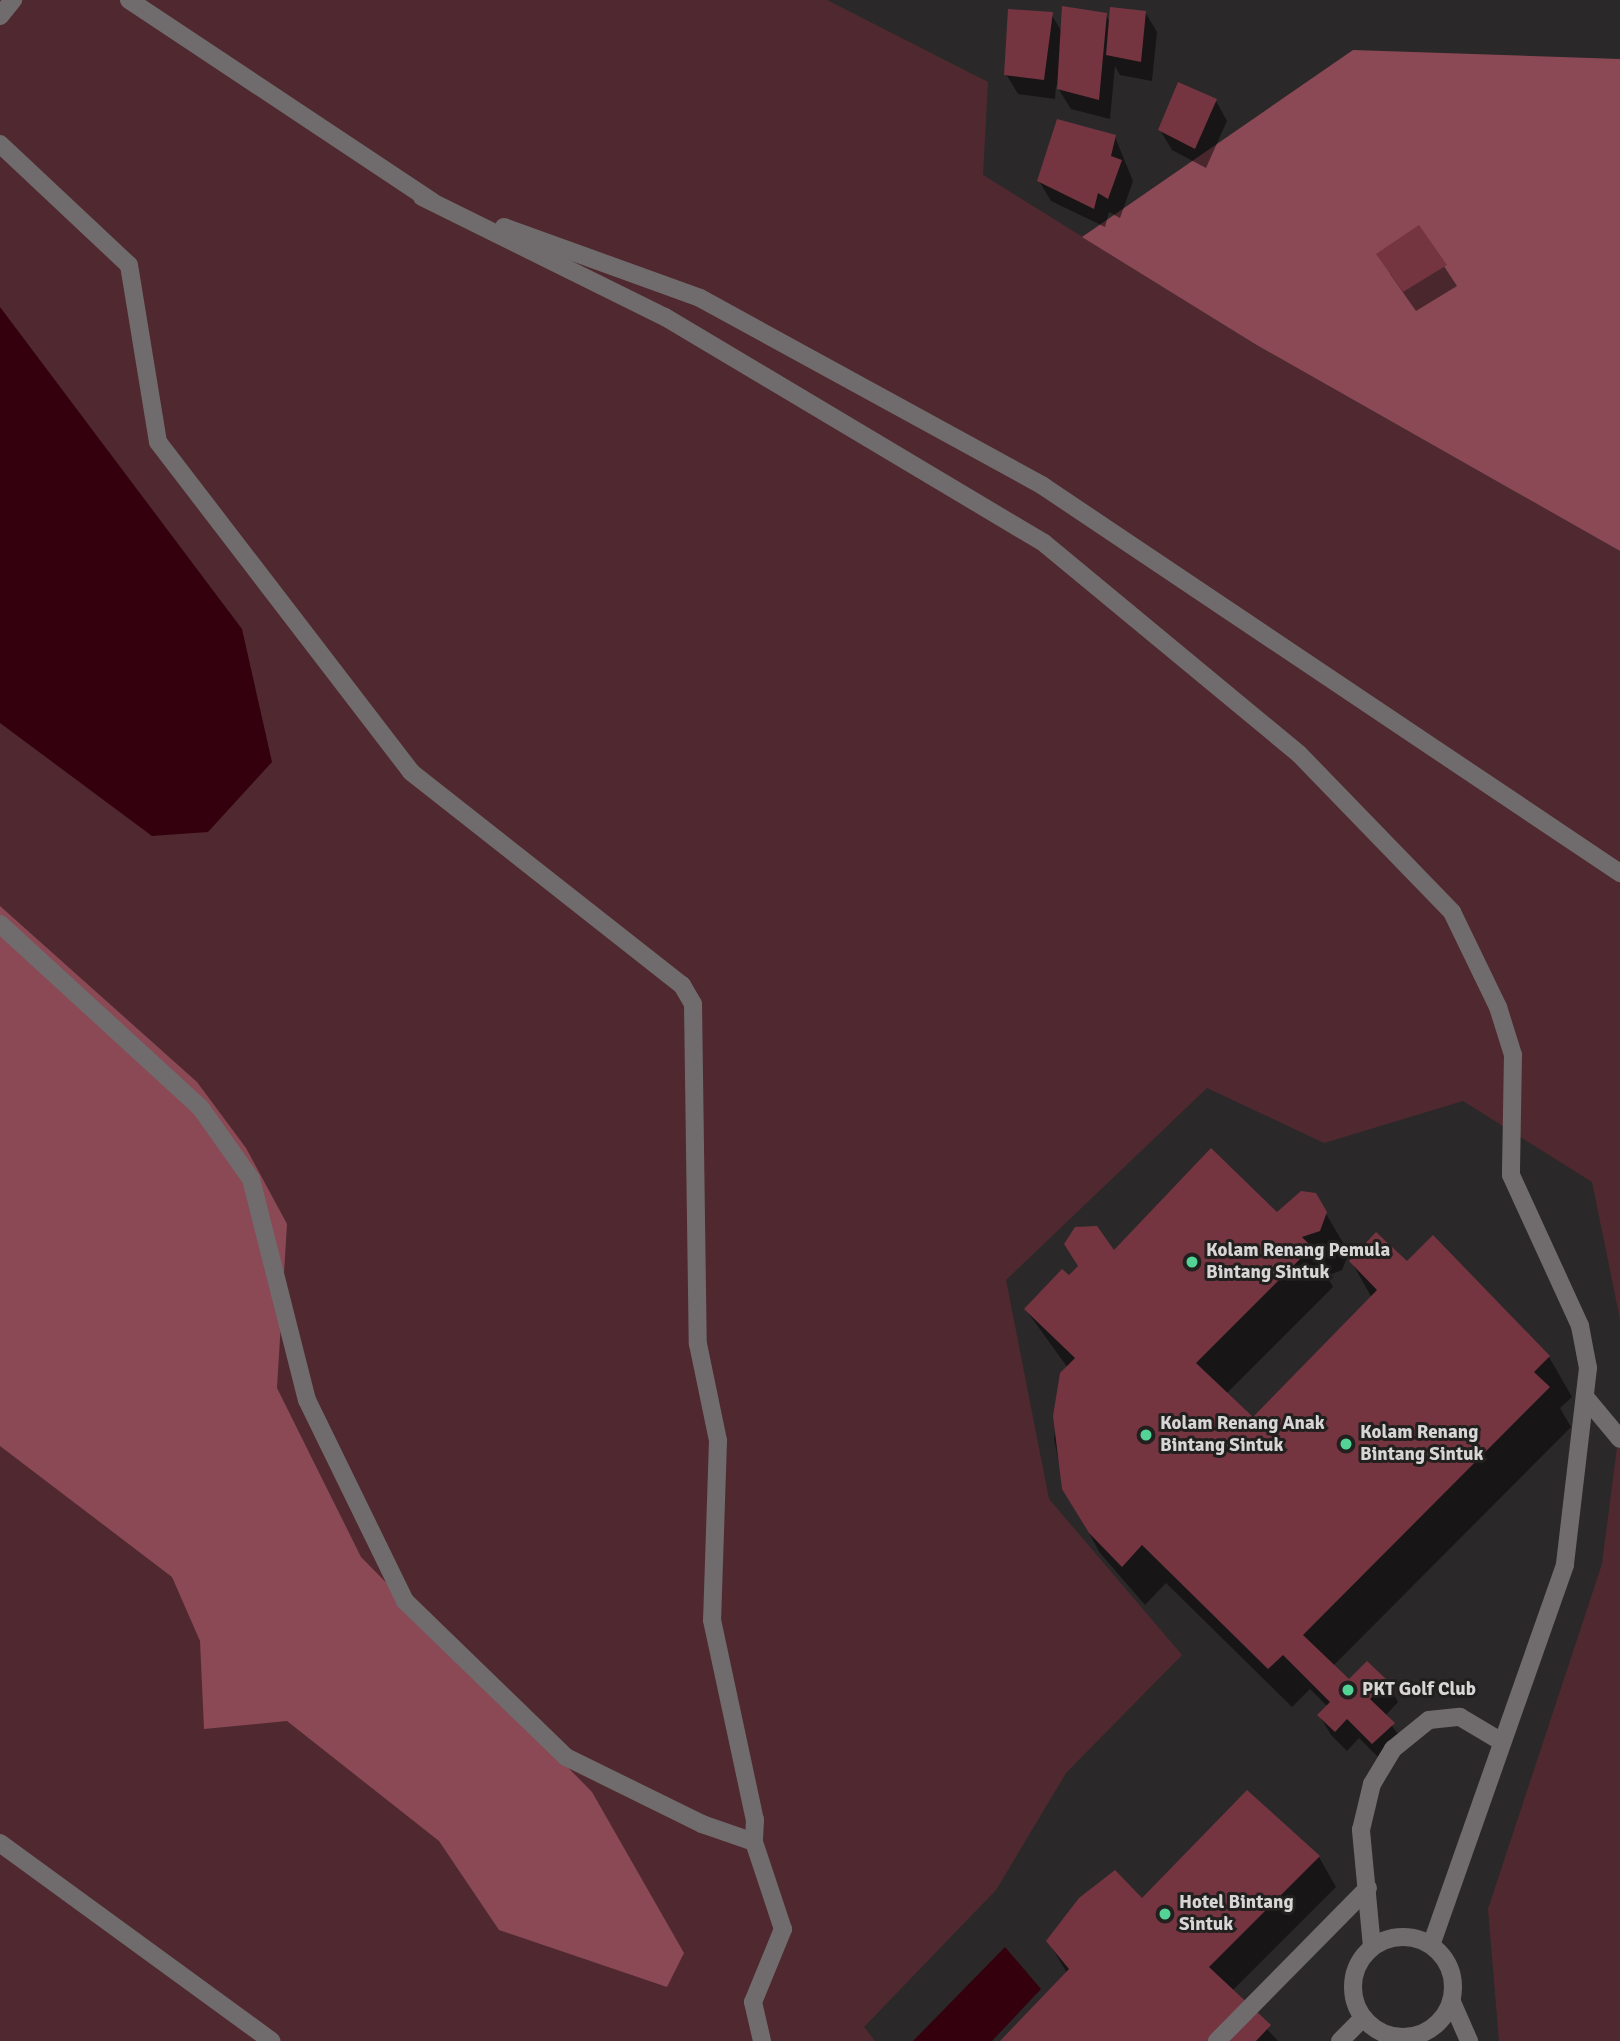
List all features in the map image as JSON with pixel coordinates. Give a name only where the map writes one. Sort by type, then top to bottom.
[{"type":"lane","points":[[0,16],[13,0]]},
{"type":"lane","points":[[129,0],[422,197],[665,317],[1044,543],[1299,754],[1443,902],[1498,1007],[1513,1055],[1511,1175],[1580,1326],[1586,1398],[1564,1565],[1432,1945]]},
{"type":"lane","points":[[0,144],[129,265],[158,442],[411,772],[682,985],[693,1004],[698,1344],[718,1441],[712,1620],[755,1820],[754,1842],[783,1929],[753,2002],[762,2041]]},
{"type":"lane","points":[[422,197],[700,298],[1043,486],[1620,873]]},
{"type":"lane","points":[[0,924],[200,1107],[251,1179],[307,1400],[405,1601],[566,1757],[702,1824],[754,1842]]},
{"type":"lane","points":[[1586,1398],[1620,1439]]},
{"type":"lane","points":[[1372,1947],[1361,1830],[1372,1784],[1393,1749],[1429,1720],[1460,1717],[1502,1742]]},
{"type":"lane","points":[[0,1843],[272,2041]]},
{"type":"lane","points":[[1217,2041],[1368,1888]]},
{"type":"lane","points":[[1452,2002],[1434,2028],[1407,2039],[1389,2036],[1363,2018],[1352,1989],[1361,1958],[1372,1947],[1401,1936],[1432,1945],[1451,1970],[1452,2002],[1469,2041]]},
{"type":"lane","points":[[1339,2041],[1363,2018]]},
{"type":"shaded area","points":[[0,0],[827,0],[988,82],[983,175],[1255,344],[1620,551],[1620,1319],[1592,1182],[1463,1101],[1324,1143],[1207,1088],[1006,1280],[1049,1499],[1182,1655],[1066,1773],[996,1890],[864,2027],[875,2041],[0,2041]]},
{"type":"shaded area","points":[[1353,50],[1620,59],[1620,551],[1255,344],[1082,237]]},
{"type":"shaded area","points":[[0,307],[242,629],[272,762],[208,832],[152,836],[0,723]]},
{"type":"shaded area","points":[[0,906],[197,1082],[246,1148],[287,1224],[277,1388],[361,1557],[592,1792],[684,1953],[667,1987],[499,1930],[439,1841],[287,1721],[204,1729],[200,1641],[172,1577],[0,1446]]},
{"type":"shaded area","points":[[1620,1424],[1620,2041],[1499,2041],[1488,1909],[1602,1564]]},
{"type":"shaded area","points":[[1005,1947],[1041,1989],[992,2041],[913,2041]]},
{"type":"building","points":[[1062,6],[1107,13],[1099,100],[1057,89]]},
{"type":"building","points":[[1110,7],[1146,11],[1141,62],[1106,55]]},
{"type":"building","points":[[1008,9],[1053,12],[1044,80],[1004,75]]},
{"type":"building","points":[[1178,82],[1217,99],[1195,149],[1158,130]]},
{"type":"building","points":[[1057,119],[1116,135],[1111,156],[1122,160],[1108,199],[1098,193],[1094,209],[1037,181]]},
{"type":"building","points":[[1419,225],[1447,265],[1403,292],[1376,254]]},
{"type":"building","points":[[1211,1148],[1277,1212],[1301,1191],[1316,1193],[1327,1212],[1320,1231],[1302,1237],[1312,1247],[1196,1363],[1253,1417],[1377,1290],[1349,1261],[1376,1232],[1407,1261],[1433,1235],[1550,1356],[1534,1372],[1550,1387],[1303,1635],[1349,1679],[1367,1661],[1388,1681],[1370,1699],[1395,1723],[1372,1744],[1347,1719],[1335,1732],[1317,1715],[1330,1702],[1283,1655],[1268,1669],[1142,1545],[1122,1567],[1089,1533],[1062,1489],[1053,1416],[1060,1373],[1075,1358],[1024,1309],[1062,1269],[1069,1275],[1078,1266],[1064,1244],[1075,1227],[1097,1226],[1114,1250]]},
{"type":"building","name":"Hotel Bintang Sintuk","points":[[1247,1790],[1320,1856],[1209,1967],[1271,2025],[1256,2041],[1000,2041],[1069,1969],[1046,1941],[1079,1898],[1115,1870],[1142,1898]]},
{"type":"place","name":"Kolam Renang Pemula Bintang Sintuk","points":[[1192,1262]]},
{"type":"place","name":"Kolam Renang Anak Bintang Sintuk","points":[[1146,1435]]},
{"type":"place","name":"Kolam Renang Bintang Sintuk","points":[[1346,1444]]},
{"type":"place","name":"PKT Golf Club","points":[[1348,1690]]},
{"type":"place","name":"Hotel Bintang Sintuk","points":[[1165,1914]]}]
